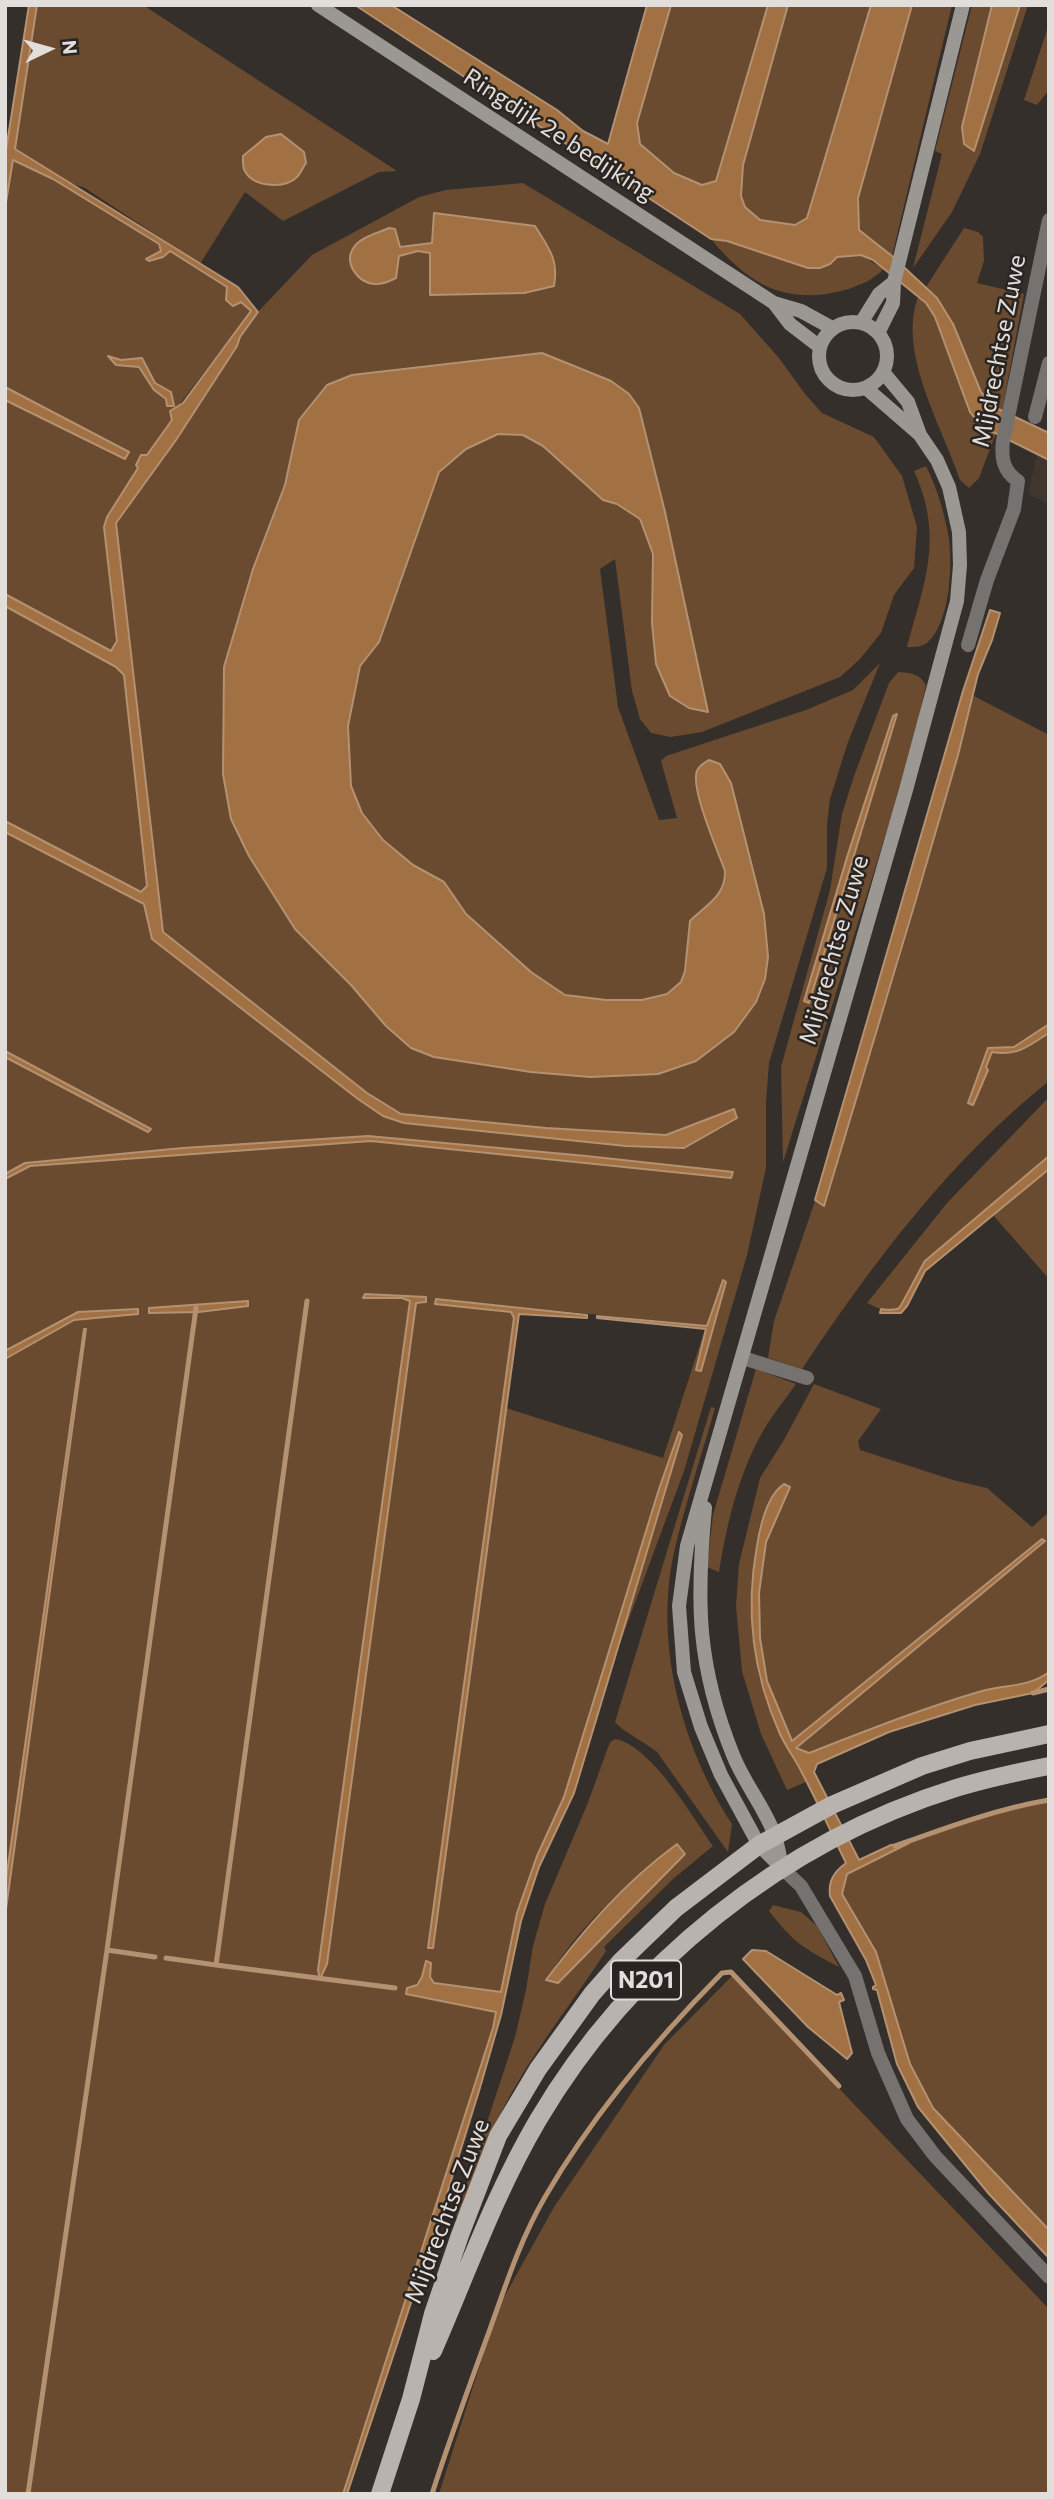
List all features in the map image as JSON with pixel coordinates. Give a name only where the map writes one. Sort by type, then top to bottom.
[{"type":"main road","name":"N201","points":[[767,1840],[836,1802],[934,1762],[982,1748],[1049,1734]]},
{"type":"main road","name":"N201","points":[[783,1869],[831,1840],[898,1810],[957,1788],[1049,1766]]},
{"type":"main road","name":"Mijdrechtse Zuwe","points":[[380,2494],[411,2399],[433,2314],[476,2190],[498,2136],[538,2069],[592,1994],[621,1961],[676,1908],[767,1840]]},
{"type":"main road","name":"Mijdrechtse Zuwe","points":[[411,2399],[510,2172],[561,2085],[615,2014],[656,1968],[730,1905],[783,1869]]},
{"type":"street","name":"Ringdijk 2e bedijking","points":[[318,5],[774,303],[801,311],[832,328]]},
{"type":"street","points":[[878,333],[893,303],[894,282],[962,5]]},
{"type":"street","name":"Mijdrechtse Zuwe","points":[[968,645],[1014,509],[1018,481],[1003,464],[1003,440],[1049,220]]},
{"type":"street","points":[[861,323],[879,294],[894,282]]},
{"type":"street","name":"Ringdijk 2e bedijking","points":[[774,303],[790,324],[820,347]]},
{"type":"street","points":[[851,321],[861,323],[878,333],[887,352],[883,372],[876,382],[853,391],[830,382],[822,372],[818,359],[825,335],[832,328],[851,321]]},
{"type":"street","name":"Mijdrechtse Zuwe","points":[[1035,417],[1049,363]]},
{"type":"street","name":"Mijdrechtse Zuwe","points":[[783,1869],[767,1840],[721,1774],[701,1727],[684,1672],[679,1606],[687,1546],[906,790],[957,601],[960,565],[955,510],[943,472],[920,435],[908,402],[883,372]]},
{"type":"street","name":"Mijdrechtse Zuwe","points":[[866,388],[920,435]]},
{"type":"street","points":[[743,1358],[807,1378]]},
{"type":"street","name":"Mijdrechtse Zuwe","points":[[708,1479],[699,1571],[701,1641],[706,1674],[734,1757],[767,1840]]},
{"type":"street","points":[[783,1869],[801,1886],[855,1976],[878,2053],[907,2119],[950,2173],[1049,2277]]},
{"type":"shaded area","points":[[29,5],[37,5],[15,149],[238,287],[258,312],[176,440],[116,523],[163,932],[367,1093],[401,1114],[546,1128],[666,1135],[734,1109],[737,1118],[684,1148],[626,1146],[404,1123],[383,1116],[152,939],[144,904],[5,832],[5,821],[141,892],[147,886],[124,675],[116,667],[5,606],[5,594],[111,651],[117,641],[104,527],[107,517],[138,468],[136,465],[141,455],[147,455],[172,420],[170,411],[183,403],[251,311],[241,302],[233,306],[226,300],[227,287],[170,251],[163,257],[149,261],[146,259],[161,251],[159,244],[53,179],[13,160],[5,208],[5,156]]},
{"type":"shaded area","points":[[37,5],[143,5],[397,171],[379,172],[283,221],[245,192],[200,264],[85,188],[67,182],[15,149]]},
{"type":"shaded area","points":[[355,5],[391,5],[557,110],[583,131],[608,144],[647,5],[671,5],[637,123],[640,144],[674,173],[702,185],[716,181],[768,5],[788,5],[743,165],[741,196],[745,207],[760,220],[795,225],[807,218],[871,5],[912,5],[858,198],[859,230],[937,298],[953,324],[981,392],[994,407],[1049,433],[1049,460],[981,426],[970,412],[935,317],[926,303],[873,260],[861,255],[837,257],[820,268],[808,268],[727,241],[711,239]]},
{"type":"shaded area","points":[[671,5],[768,5],[716,181],[702,185],[674,173],[640,144],[637,123]]},
{"type":"shaded area","points":[[788,5],[871,5],[807,218],[795,225],[760,220],[745,207],[741,196],[743,165]]},
{"type":"shaded area","points":[[912,5],[952,5],[892,256],[859,230],[858,198]]},
{"type":"shaded area","points":[[972,5],[992,5],[962,127],[973,151],[1020,5],[1028,5],[980,154],[952,212],[913,268],[942,154],[935,151]]},
{"type":"shaded area","points":[[992,5],[1020,5],[974,151],[964,144],[962,127]]},
{"type":"shaded area","points":[[1049,24],[1049,90],[1037,105],[1024,100]]},
{"type":"shaded area","points":[[281,134],[304,152],[306,163],[300,174],[292,181],[278,185],[263,184],[250,178],[244,169],[243,156],[266,137]]},
{"type":"shaded area","points":[[13,159],[53,179],[159,244],[161,251],[147,257],[149,259],[163,257],[170,251],[228,287],[251,311],[176,409],[107,517],[104,527],[117,641],[111,651],[5,594],[5,400],[125,459],[128,453],[5,387],[5,208]],"holes":[[[110,357],[121,360],[142,358],[155,383],[171,392],[166,399],[154,390],[139,367],[116,365]]]},
{"type":"shaded area","points":[[523,183],[740,314],[822,413],[874,437],[902,476],[917,527],[914,568],[894,595],[881,633],[859,660],[840,677],[702,732],[670,737],[651,733],[640,719],[632,691],[615,559],[600,569],[618,707],[659,820],[677,818],[661,761],[666,756],[806,710],[853,690],[880,663],[848,742],[830,799],[827,868],[769,1063],[766,1168],[747,1255],[684,1471],[603,1689],[682,1435],[680,1432],[659,1489],[564,1797],[537,1856],[510,1946],[501,1992],[434,1983],[426,1961],[422,1977],[407,1994],[496,2011],[493,2028],[343,2494],[5,2494],[5,1916],[86,1329],[5,1887],[5,1359],[74,1320],[138,1314],[138,1309],[78,1312],[5,1351],[5,1179],[30,1166],[371,1141],[732,1172],[368,1136],[183,1148],[25,1163],[5,1174],[5,1057],[148,1131],[150,1129],[5,1051],[5,832],[144,904],[152,939],[383,1116],[684,1148],[734,1109],[666,1135],[546,1128],[401,1114],[367,1093],[163,932],[116,523],[176,440],[254,316],[312,255],[419,197],[446,190]],"holes":[[[426,1297],[425,1302],[416,1302],[327,1964],[320,1978],[318,1970],[410,1301],[402,1298],[364,1298]],[[437,1299],[703,1325],[705,1329],[663,1458],[506,1408],[433,1948],[442,1852],[514,1317],[511,1312],[436,1304]]]},
{"type":"shaded area","points":[[434,213],[535,226],[554,261],[554,286],[524,293],[430,295],[430,253],[418,251],[399,256],[396,278],[389,281],[374,284],[357,275],[350,259],[357,244],[389,228],[395,229],[400,247],[432,243]]},
{"type":"shaded area","points":[[964,228],[978,232],[983,237],[984,261],[977,283],[1024,294],[1002,411],[994,407],[981,392],[926,287]]},
{"type":"shaded area","points":[[711,239],[837,257],[861,255],[883,269],[870,279],[845,290],[824,294],[786,293],[754,279],[725,255]]},
{"type":"shaded area","points":[[918,297],[926,303],[935,317],[981,426],[996,433],[979,478],[969,488],[960,480],[918,366],[913,342],[913,319]]},
{"type":"shaded area","points":[[542,353],[611,381],[629,394],[639,408],[665,512],[708,712],[689,708],[670,696],[656,664],[652,623],[653,554],[640,519],[617,504],[603,500],[543,446],[523,435],[498,434],[466,449],[439,472],[379,642],[360,666],[348,726],[351,786],[362,813],[383,840],[413,865],[444,882],[466,914],[531,972],[565,995],[606,1000],[642,1000],[667,994],[681,982],[685,971],[690,921],[719,894],[722,887],[725,871],[701,805],[696,779],[698,769],[704,763],[709,760],[720,764],[731,783],[764,914],[768,957],[765,979],[756,1002],[734,1032],[696,1061],[658,1074],[590,1077],[531,1072],[434,1057],[411,1048],[386,1026],[351,985],[295,929],[249,856],[231,819],[223,774],[224,667],[253,569],[285,485],[299,420],[327,385],[352,375]]},
{"type":"shaded area","points":[[108,356],[121,360],[142,358],[155,383],[171,392],[174,406],[167,406],[166,399],[154,390],[139,367],[116,365]]},
{"type":"shaded area","points":[[5,387],[129,452],[125,459],[5,400]]},
{"type":"shaded area","points":[[1037,454],[1049,460],[1049,504],[1028,494]]},
{"type":"shaded area","points":[[926,466],[948,533],[950,574],[946,606],[936,632],[923,645],[907,647],[928,559],[928,517],[914,471]]},
{"type":"shaded area","points":[[5,606],[116,667],[124,675],[148,886],[141,892],[5,821]]},
{"type":"shaded area","points":[[990,610],[1000,613],[978,674],[958,755],[824,1206],[815,1200],[963,691]]},
{"type":"shaded area","points":[[898,672],[917,676],[926,685],[910,757],[783,1162],[781,1067],[830,890],[842,814],[889,683]],"holes":[[[897,715],[808,1002],[804,1000],[848,854],[893,716]]]},
{"type":"shaded area","points":[[972,695],[1049,735],[1049,1024],[1014,1047],[988,1048],[982,1070],[992,1052],[1016,1052],[1049,1033],[1049,1081],[978,1145],[914,1216],[856,1291],[802,1369],[768,1358],[774,1321],[815,1201],[824,1205],[921,887]]},
{"type":"shaded area","points":[[897,714],[809,1003],[804,1001],[848,854],[893,716]]},
{"type":"shaded area","points":[[1049,1024],[1049,1033],[1022,1049],[1009,1053],[992,1052],[986,1067],[988,1070],[973,1105],[968,1103],[988,1048],[1014,1047]]},
{"type":"shaded area","points":[[5,1051],[151,1129],[148,1132],[5,1057]]},
{"type":"shaded area","points":[[1049,1097],[1049,1156],[925,1261],[898,1308],[888,1310],[867,1303],[947,1203]]},
{"type":"shaded area","points":[[368,1136],[733,1172],[731,1178],[371,1141],[30,1166],[5,1179],[5,1174],[25,1163],[183,1148]]},
{"type":"shaded area","points":[[1049,1156],[1049,1169],[925,1271],[901,1313],[880,1313],[881,1309],[899,1308],[925,1261]]},
{"type":"shaded area","points":[[1049,1169],[1049,1279],[993,1215]]},
{"type":"shaded area","points":[[723,1280],[726,1282],[701,1371],[696,1370],[706,1329],[597,1318],[707,1326]]},
{"type":"shaded area","points":[[365,1294],[426,1297],[426,1302],[416,1303],[327,1964],[320,1979],[318,1970],[410,1301],[402,1298],[363,1298]]},
{"type":"shaded area","points":[[436,1299],[587,1315],[587,1318],[519,1314],[433,1948],[428,1948],[514,1318],[511,1312],[435,1304]]},
{"type":"shaded area","points":[[248,1301],[248,1306],[199,1312],[149,1313],[149,1308]]},
{"type":"shaded area","points":[[138,1309],[138,1314],[74,1320],[5,1359],[5,1351],[78,1312]]},
{"type":"shaded area","points":[[86,1329],[5,1916],[5,1887]]},
{"type":"shaded area","points":[[756,1369],[796,1384],[766,1427],[746,1466],[730,1518],[719,1572],[707,1567],[713,1515]]},
{"type":"shaded area","points":[[814,1384],[881,1409],[858,1441],[860,1450],[987,1488],[1032,1527],[1049,1512],[1049,1672],[1026,1683],[982,1691],[938,1705],[808,1753],[796,1749],[1044,1541],[1042,1539],[791,1741],[767,1681],[760,1638],[759,1593],[766,1542],[790,1487],[787,1485],[753,1566],[752,1634],[759,1677],[790,1753],[806,1782],[787,1790],[761,1734],[742,1671],[736,1606],[739,1564],[760,1478]]},
{"type":"shaded area","points":[[711,1407],[715,1408],[675,1548],[667,1619],[676,1691],[686,1726],[698,1761],[732,1824],[728,1852],[657,1752],[615,1722]]},
{"type":"shaded area","points":[[679,1432],[682,1435],[574,1793],[539,1867],[521,1921],[501,2015],[479,2091],[347,2494],[343,2494],[496,2012],[406,1994],[407,1988],[417,1985],[426,1961],[431,1963],[430,1977],[434,1983],[501,1992],[517,1913],[537,1856],[564,1797]]},
{"type":"shaded area","points":[[784,1484],[790,1487],[766,1542],[759,1593],[760,1638],[767,1681],[792,1741],[1042,1539],[1045,1541],[796,1748],[809,1753],[938,1705],[982,1691],[1025,1683],[1049,1672],[1049,1680],[1033,1693],[975,1705],[889,1732],[817,1764],[814,1772],[859,1860],[891,1845],[909,1843],[847,1874],[842,1894],[876,1952],[910,2064],[933,2108],[1049,2230],[1049,2258],[989,2194],[918,2107],[897,2064],[877,1990],[873,1989],[876,1985],[866,1960],[830,1896],[833,1877],[846,1863],[807,1782],[780,1734],[763,1688],[754,1642],[752,1594],[758,1538],[769,1503]]},
{"type":"shaded area","points":[[615,1739],[629,1744],[643,1754],[670,1784],[713,1846],[673,1879],[604,1947],[606,1951],[512,2092],[489,2138],[460,2217],[456,2217],[515,2037],[533,1946],[545,1904],[587,1805],[610,1742]],"holes":[[[677,1845],[685,1854],[558,1982],[547,1980],[572,1943],[623,1889]]]},
{"type":"shaded area","points":[[1049,1800],[1049,2230],[933,2108],[910,2064],[842,1894],[847,1874],[895,1846],[944,1828]]},
{"type":"shaded area","points":[[677,1844],[685,1854],[558,1983],[546,1980],[606,1907],[640,1874]]},
{"type":"shaded area","points":[[773,1905],[801,1912],[817,1926],[839,1967],[808,1949],[785,1931],[769,1911]]},
{"type":"shaded area","points":[[752,1950],[766,1951],[837,1995],[841,1993],[844,2000],[839,2002],[852,2053],[847,2059],[808,2027],[743,1959]]},
{"type":"shaded area","points":[[732,1976],[1049,2309],[1049,2494],[439,2494],[498,2308],[554,2207],[664,2045]]},
{"type":"waterway","points":[[166,1958],[216,1965],[307,1301]]},
{"type":"waterway","points":[[155,1957],[107,1950],[196,1308]]},
{"type":"waterway","points":[[1033,1693],[1049,1689]]},
{"type":"waterway","points":[[895,1846],[990,1814],[1049,1800]]},
{"type":"waterway","points":[[28,2494],[107,1950]]},
{"type":"waterway","points":[[216,1965],[395,1988]]},
{"type":"waterway","points":[[432,2494],[508,2278],[545,2197],[583,2137],[626,2079],[722,1973],[731,1972],[839,2086]]}]
